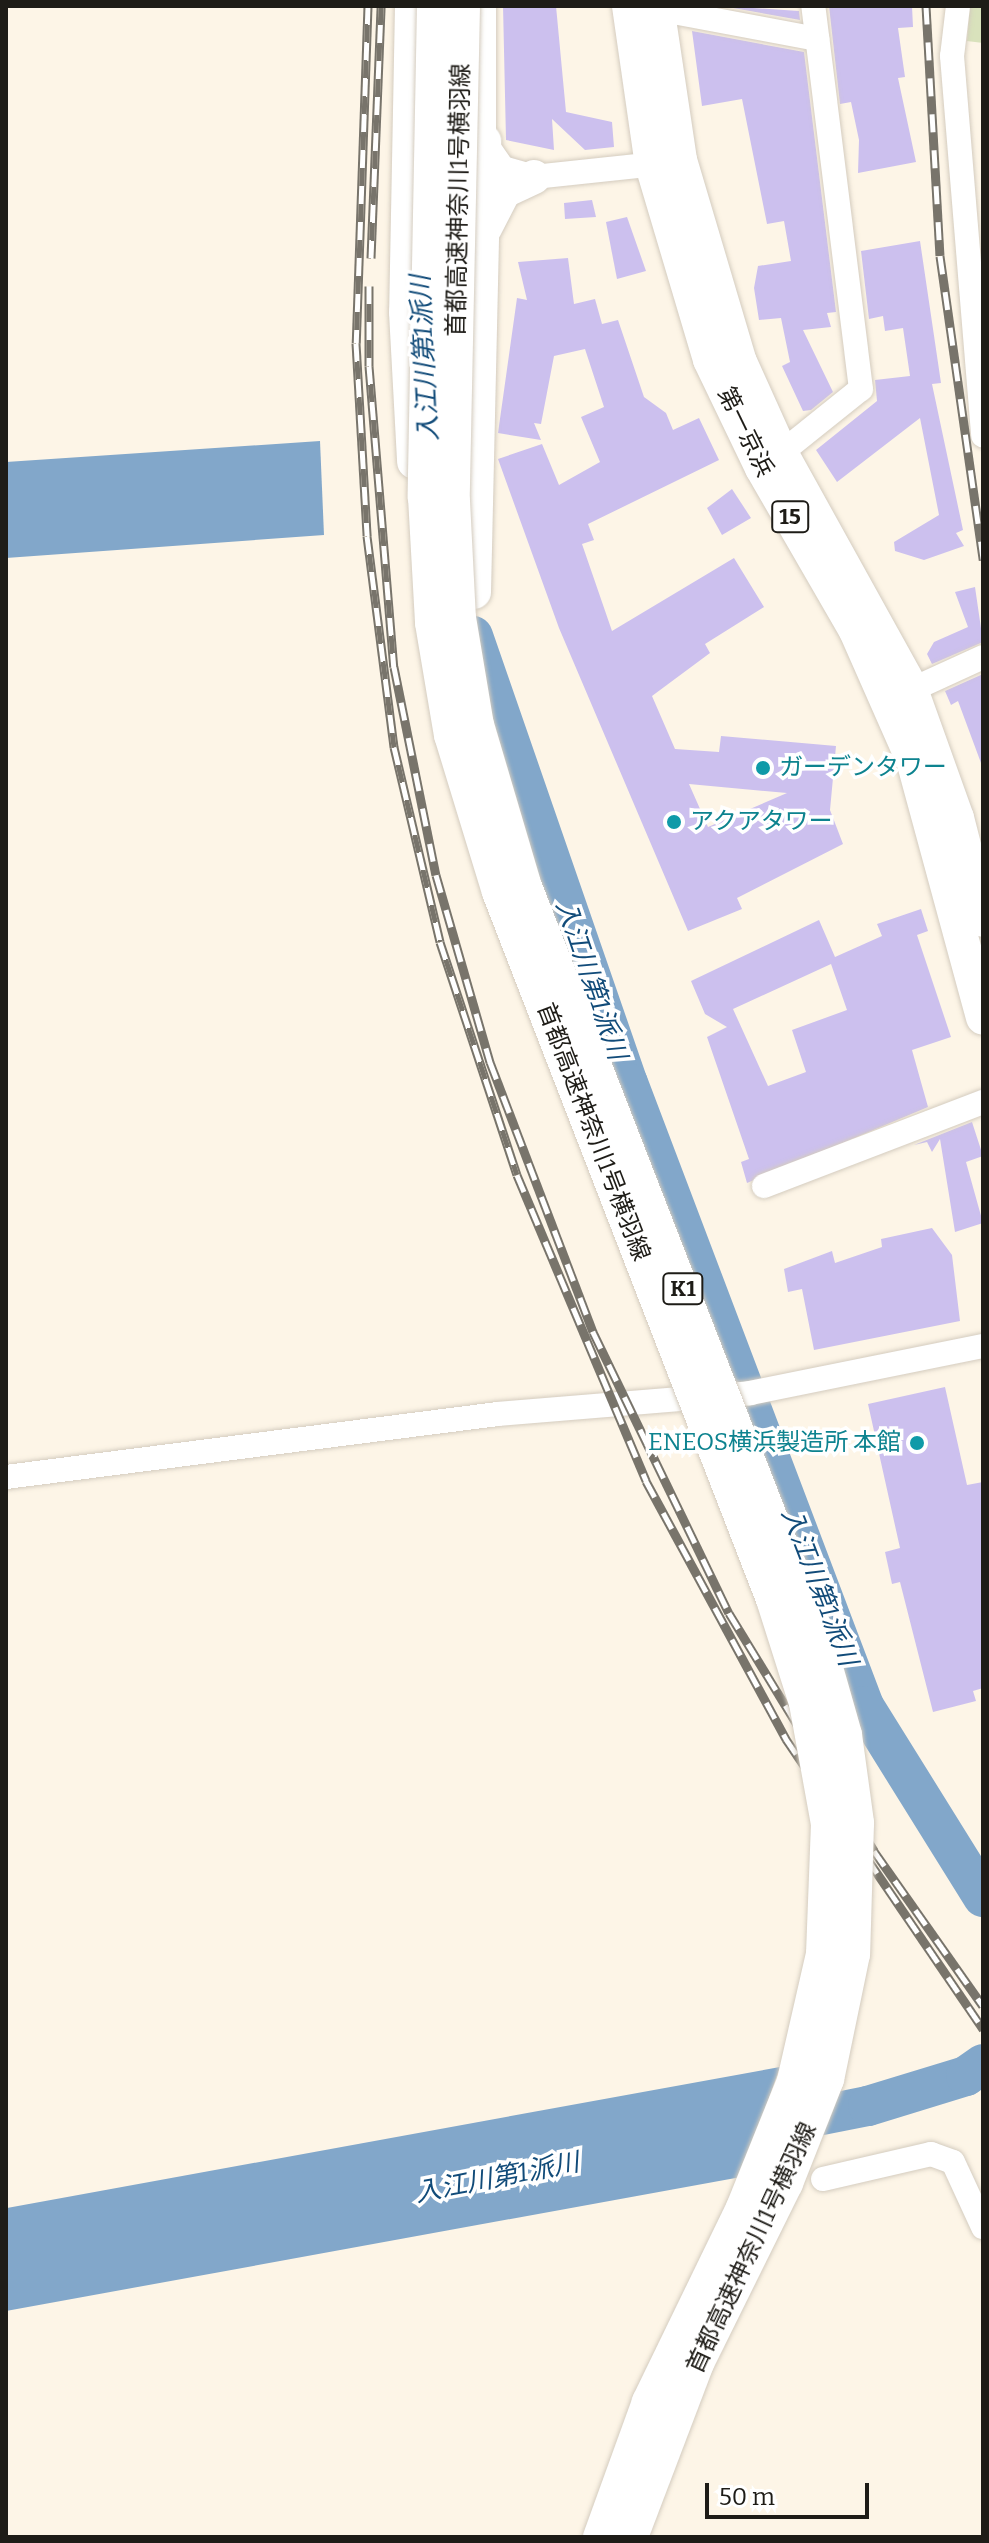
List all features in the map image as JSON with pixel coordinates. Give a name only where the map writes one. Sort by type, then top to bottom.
[{"type":"highway","points":[[412,6],[407,361],[427,561]]},
{"type":"highway","name":"首都高速神奈川1号横羽線","points":[[434,6],[427,561],[451,735],[481,840],[773,1599],[806,1703],[828,1824],[823,1954],[786,2106],[649,2402],[600,2537]]},
{"type":"highway","name":"首都高速神奈川1号横羽線","points":[[463,6],[455,562],[469,685],[506,831],[808,1612],[845,1735],[857,1823],[853,1954],[827,2079],[786,2183],[692,2374],[631,2537]]},
{"type":"highway","name":"第一京浜","points":[[648,7],[666,162],[710,360],[762,468],[856,631],[913,760],[983,1018]]},
{"type":"highway","points":[[484,141],[473,559],[480,676],[506,831]]},
{"type":"highway","name":"第一京浜","points":[[666,162],[740,362],[781,453],[870,602],[911,690],[983,920]]},
{"type":"highway","points":[[482,243],[494,204],[534,177]]},
{"type":"street","points":[[484,6],[484,141],[503,168],[534,177],[666,162]]},
{"type":"street","points":[[781,453],[861,389],[813,6]]},
{"type":"street","points":[[958,6],[952,56],[983,436]]},
{"type":"street","points":[[648,7],[817,39]]},
{"type":"street","points":[[911,690],[983,657]]},
{"type":"street","points":[[764,1186],[983,1102]]},
{"type":"street","points":[[6,1477],[497,1414],[678,1402],[817,1379],[983,1346]]},
{"type":"street","points":[[823,2179],[931,2154],[953,2162],[983,2227]]},
{"type":"green space","points":[[970,6],[983,6],[983,43],[967,41]]},
{"type":"water","points":[[320,441],[324,535],[6,558],[6,462]]},
{"type":"water","points":[[780,2067],[741,2177],[6,2311],[7,2208]]},
{"type":"building","points":[[503,6],[556,6],[566,112],[612,122],[614,147],[585,150],[552,119],[554,150],[506,140]]},
{"type":"building","points":[[722,6],[799,11],[800,20]]},
{"type":"building","points":[[829,6],[912,6],[913,27],[898,28],[905,77],[898,78],[916,162],[858,173],[859,140],[851,102],[840,104]]},
{"type":"building","points":[[692,31],[804,52],[836,312],[827,313],[831,327],[803,330],[833,392],[811,410],[803,411],[782,366],[790,362],[781,318],[759,320],[754,288],[758,266],[791,261],[784,221],[767,224],[742,99],[702,106]]},
{"type":"building","points":[[592,200],[596,217],[565,219],[564,203]]},
{"type":"building","points":[[627,217],[646,271],[617,279],[606,222]]},
{"type":"building","points":[[920,241],[941,383],[932,384],[963,530],[956,533],[964,546],[924,560],[895,551],[894,542],[939,515],[920,418],[837,482],[816,450],[877,401],[875,380],[910,376],[903,328],[885,331],[883,316],[869,319],[861,251]]},
{"type":"building","points":[[568,258],[574,304],[595,299],[602,324],[618,320],[644,397],[666,413],[673,430],[699,418],[719,460],[588,524],[594,540],[582,544],[612,631],[734,558],[764,607],[705,644],[710,653],[652,696],[675,749],[719,752],[721,736],[836,746],[830,810],[843,844],[737,898],[742,909],[688,931],[559,628],[498,459],[542,444],[559,485],[600,462],[581,417],[604,407],[585,349],[554,356],[541,424],[534,423],[541,440],[498,433],[517,298],[527,300],[518,262]],"holes":[[[689,784],[787,793],[708,827]]]},
{"type":"building","points":[[732,489],[751,518],[722,535],[707,508]]},
{"type":"building","points":[[975,587],[983,642],[932,664],[927,654],[934,642],[968,627],[955,592]]},
{"type":"building","points":[[983,674],[981,763],[958,701],[951,705],[945,691]]},
{"type":"building","points":[[921,909],[928,931],[917,935],[951,1037],[912,1050],[928,1107],[747,1183],[741,1162],[749,1159],[707,1037],[727,1027],[705,1014],[691,981],[819,920],[835,957],[882,936],[877,924]],"holes":[[[831,964],[847,1010],[792,1030],[806,1072],[768,1086],[733,1009]]]},
{"type":"building","points":[[972,1122],[983,1156],[966,1162],[983,1223],[955,1232],[940,1139],[932,1152],[927,1142],[914,1145]]},
{"type":"building","points":[[932,1228],[952,1255],[960,1321],[814,1350],[802,1289],[788,1292],[784,1269],[832,1251],[835,1263],[882,1247],[881,1239]]},
{"type":"building","points":[[945,1387],[967,1485],[983,1482],[983,1688],[973,1691],[976,1701],[933,1712],[900,1582],[892,1584],[885,1552],[900,1548],[868,1404]]},
{"type":"waterway","name":"入江川第1派川","points":[[473,636],[628,1083],[864,1706],[983,1897]]},
{"type":"waterway","name":"入江川第1派川","points":[[777,2124],[868,2106],[966,2076],[983,2064]]},
{"type":"railway","points":[[368,6],[356,343],[367,536],[394,747],[440,942],[517,1175],[646,1481],[786,1739],[983,2029]]},
{"type":"railway","points":[[371,258],[381,6]]},
{"type":"railway","points":[[926,6],[940,256],[983,560]]},
{"type":"railway","points":[[369,286],[369,366],[394,667],[436,875],[490,1062],[593,1332],[729,1613],[874,1851],[983,2006]]},
{"type":"place","name":"ガーデンタワー","points":[[763,768]]},
{"type":"place","name":"アクアタワー","points":[[674,822]]},
{"type":"place","name":"ENEOS横浜製造所 本館","points":[[917,1443]]}]
